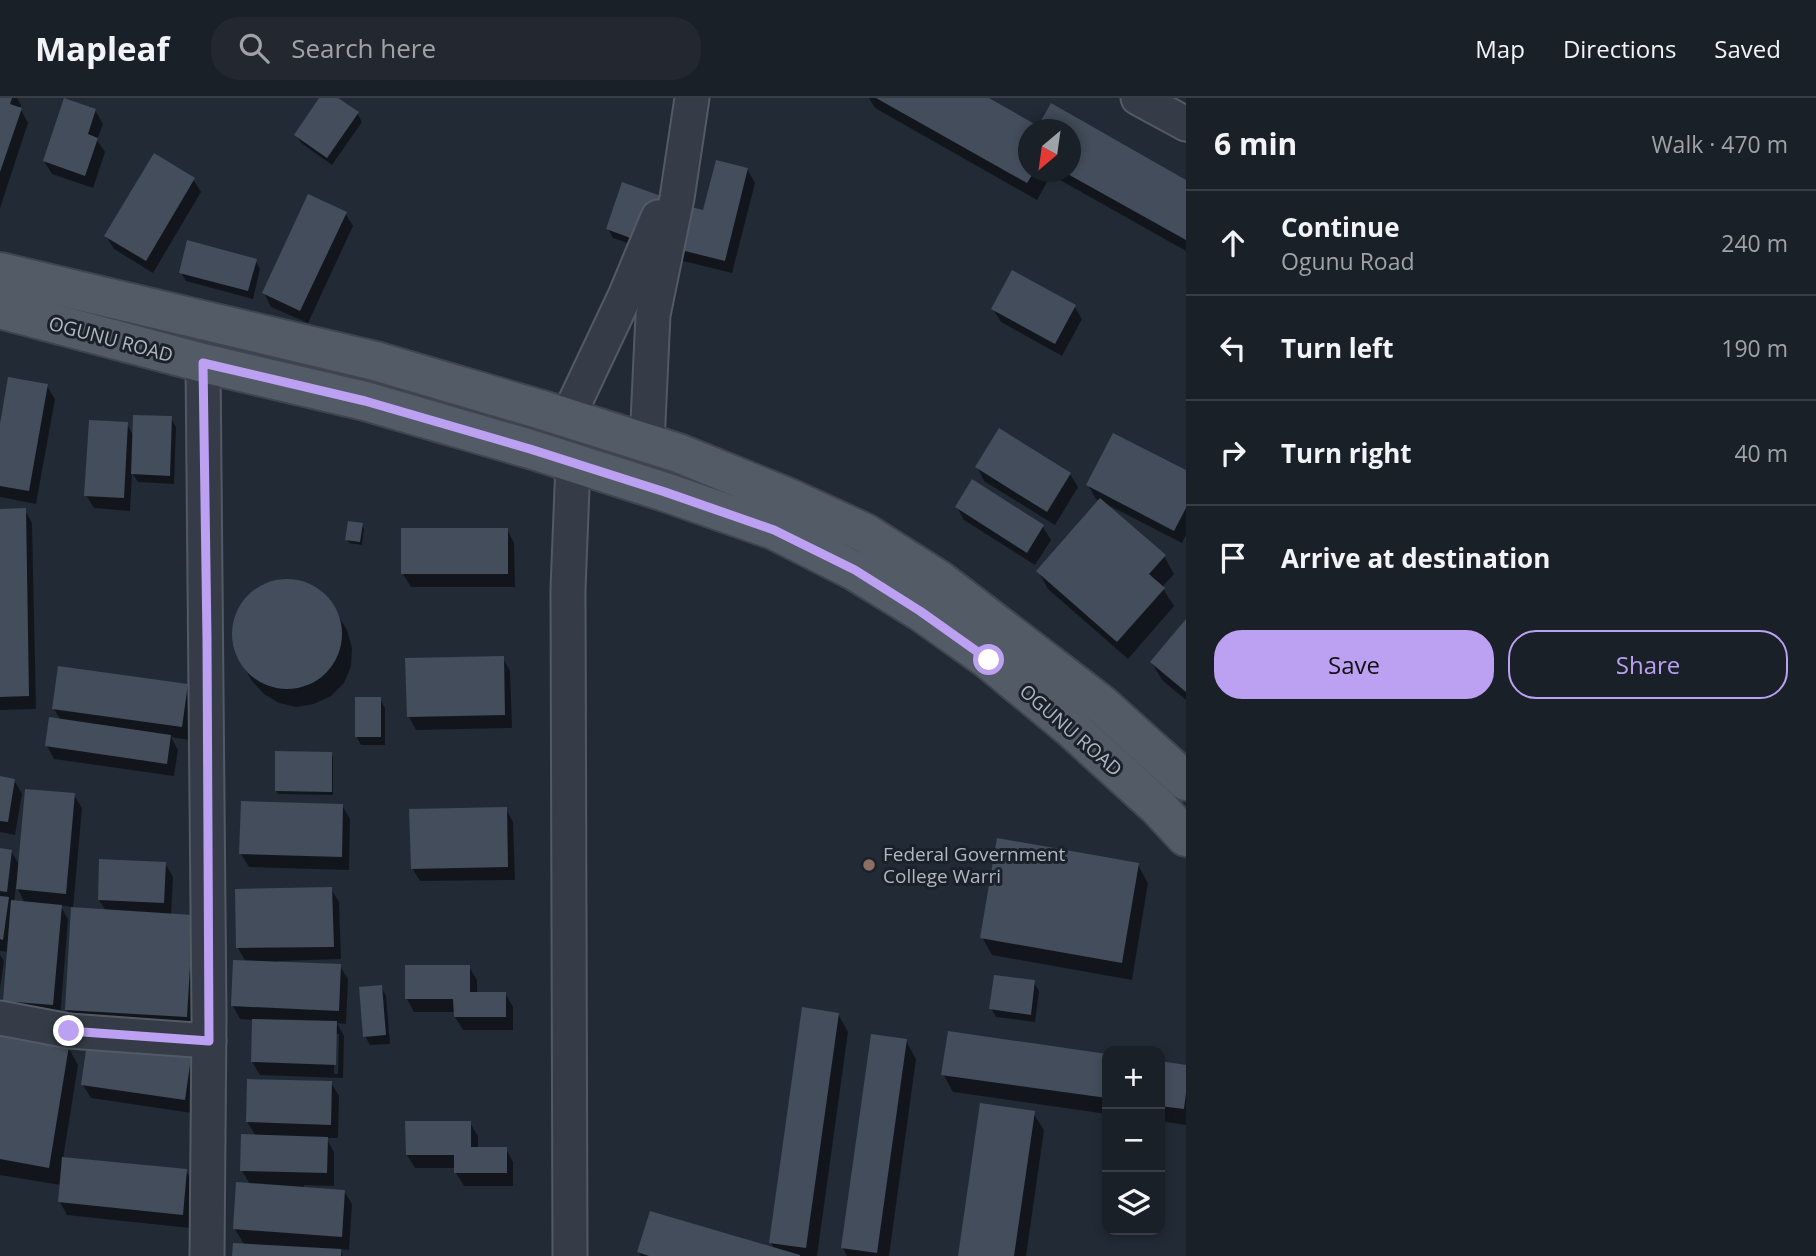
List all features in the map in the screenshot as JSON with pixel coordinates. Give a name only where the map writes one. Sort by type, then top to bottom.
[{"type":"main road","name":"OGUNU ROAD","points":[[0,272],[375,361],[678,453],[789,498],[865,534],[939,580],[1102,705],[1186,781]]},
{"type":"main road","name":"OGUNU ROAD","points":[[0,309],[203,363],[365,401],[530,449],[774,530],[855,570],[920,611],[989,660],[1070,727],[1158,807],[1186,837]]},
{"type":"street","points":[[1138,98],[1186,124]]},
{"type":"street","points":[[566,419],[625,296],[667,195],[690,110]]},
{"type":"street","points":[[647,443],[653,315],[677,198],[690,110]]},
{"type":"street","points":[[203,363],[209,1041],[207,1256]]},
{"type":"street","points":[[570,1256],[568,589],[573,463]]},
{"type":"street","points":[[0,1018],[69,1031],[209,1041]]},
{"type":"building","points":[[0,98],[12,98],[10,104],[22,108],[0,172]]},
{"type":"building","points":[[64,98],[96,109],[88,134],[98,138],[85,176],[43,161]]},
{"type":"building","points":[[319,98],[338,98],[359,112],[327,158],[294,135]]},
{"type":"building","points":[[876,98],[989,98],[1026,119],[1018,119],[1018,178]]},
{"type":"building","points":[[1051,103],[1079,119],[1042,119]]},
{"type":"building","points":[[1081,120],[1186,180],[1186,240],[1081,181]]},
{"type":"building","points":[[154,153],[195,178],[146,261],[104,236]]},
{"type":"building","points":[[716,160],[748,168],[725,261],[669,247],[680,204],[703,210]]},
{"type":"building","points":[[622,182],[661,196],[644,243],[606,229]]},
{"type":"building","points":[[308,194],[347,212],[300,311],[262,293]]},
{"type":"building","points":[[187,240],[257,259],[248,291],[179,273]]},
{"type":"building","points":[[1012,270],[1076,305],[1055,344],[991,309]]},
{"type":"building","points":[[8,377],[48,384],[29,491],[0,486],[0,424]]},
{"type":"building","points":[[133,415],[172,416],[170,476],[131,474]]},
{"type":"building","points":[[89,420],[128,422],[124,498],[84,496]]},
{"type":"building","points":[[999,428],[1071,473],[1047,512],[975,467]]},
{"type":"building","points":[[1113,433],[1186,470],[1186,508],[1174,531],[1086,485]]},
{"type":"building","points":[[972,479],[1044,525],[1027,553],[955,507]]},
{"type":"building","points":[[1100,498],[1166,555],[1149,574],[1165,588],[1117,642],[1036,571]]},
{"type":"building","points":[[26,508],[29,696],[0,697],[0,509]]},
{"type":"building","points":[[348,521],[363,523],[360,542],[345,540]]},
{"type":"building","points":[[401,528],[508,528],[508,574],[401,574]]},
{"type":"building","points":[[287,579],[308,583],[326,595],[338,613],[342,634],[338,655],[326,673],[308,685],[287,689],[266,685],[248,673],[236,655],[232,634],[236,613],[248,595],[266,583]]},
{"type":"building","points":[[1186,619],[1186,692],[1150,662]]},
{"type":"building","points":[[504,656],[505,715],[407,717],[405,658]]},
{"type":"building","points":[[58,666],[188,684],[182,727],[52,709]]},
{"type":"building","points":[[355,697],[381,697],[381,737],[355,737]]},
{"type":"building","points":[[49,717],[171,735],[167,764],[45,746]]},
{"type":"building","points":[[275,751],[332,752],[332,792],[275,791]]},
{"type":"building","points":[[0,776],[15,779],[8,822],[0,821]]},
{"type":"building","points":[[25,789],[75,793],[66,894],[16,889]]},
{"type":"building","points":[[241,801],[343,804],[342,857],[239,854]]},
{"type":"building","points":[[507,807],[508,867],[411,869],[409,809]]},
{"type":"building","points":[[997,838],[1139,863],[1122,963],[980,938]]},
{"type":"building","points":[[0,848],[12,850],[7,892],[0,891]]},
{"type":"building","points":[[99,859],[166,862],[164,903],[98,900]]},
{"type":"building","points":[[332,887],[334,947],[236,948],[235,889]]},
{"type":"building","points":[[0,896],[9,897],[3,940],[0,939]]},
{"type":"building","points":[[11,900],[62,905],[53,1005],[3,1001]]},
{"type":"building","points":[[71,907],[193,915],[187,1017],[65,1010]]},
{"type":"building","points":[[233,960],[341,964],[339,1011],[231,1006]]},
{"type":"building","points":[[405,965],[470,965],[470,992],[506,992],[506,1017],[454,1017],[453,999],[405,999]]},
{"type":"building","points":[[994,975],[1035,980],[1031,1015],[989,1009]]},
{"type":"building","points":[[382,985],[386,1035],[363,1037],[359,987]]},
{"type":"building","points":[[802,1007],[839,1013],[806,1248],[769,1243]]},
{"type":"building","points":[[252,1019],[337,1021],[336,1065],[251,1062]]},
{"type":"building","points":[[948,1031],[1102,1053],[1102,1097],[941,1075]]},
{"type":"building","points":[[0,1034],[69,1046],[49,1168],[0,1159]]},
{"type":"building","points":[[871,1034],[907,1039],[877,1253],[841,1248]]},
{"type":"building","points":[[87,1043],[191,1058],[185,1100],[81,1085]]},
{"type":"building","points":[[1165,1062],[1186,1065],[1184,1109],[1165,1107]]},
{"type":"building","points":[[247,1079],[332,1081],[331,1125],[246,1122]]},
{"type":"building","points":[[980,1103],[1035,1111],[1014,1256],[958,1256]]},
{"type":"building","points":[[405,1121],[471,1121],[471,1147],[507,1147],[507,1173],[454,1173],[454,1155],[406,1155]]},
{"type":"building","points":[[241,1134],[328,1137],[327,1173],[240,1171]]},
{"type":"building","points":[[62,1157],[187,1169],[183,1215],[58,1202]]},
{"type":"building","points":[[236,1182],[345,1190],[342,1237],[233,1229]]},
{"type":"building","points":[[650,1211],[800,1256],[649,1256],[637,1252]]},
{"type":"building","points":[[233,1243],[341,1249],[341,1256],[232,1256]]},
{"type":"place","name":"Federal Government College Warri","points":[[869,865]]},
{"type":"route","points":[[69,1031],[209,1041],[203,363],[365,401],[530,449],[774,530],[855,570],[920,611],[989,660]]}]
